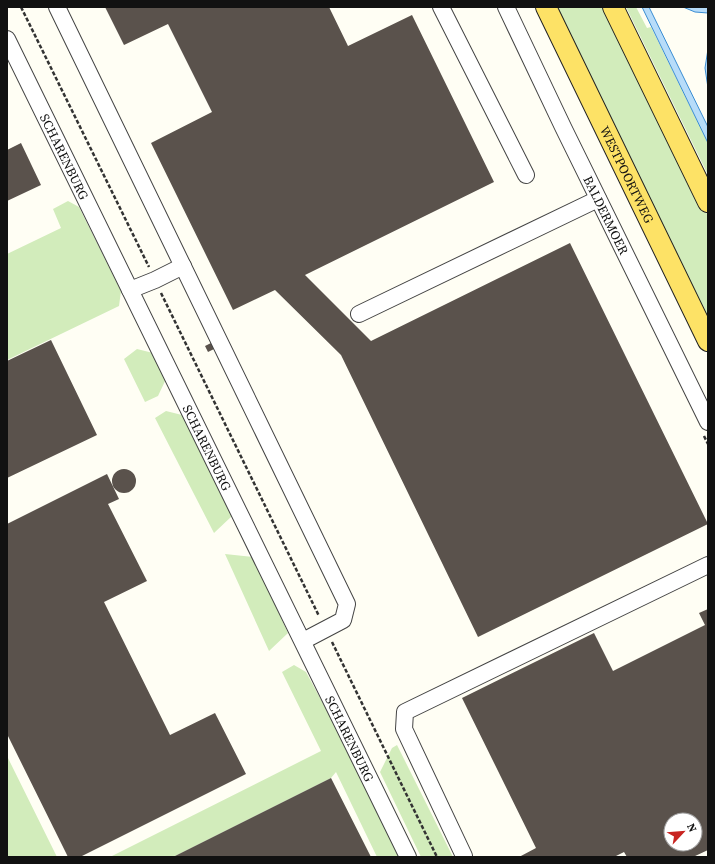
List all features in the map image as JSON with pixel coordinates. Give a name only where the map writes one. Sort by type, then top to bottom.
[{"type":"main road","name":"WESTPOORTWEG","points":[[546,7],[708,341]]},
{"type":"main road","points":[[613,7],[708,202]]},
{"type":"street","points":[[56,7],[348,604],[343,620],[303,641]]},
{"type":"street","points":[[441,7],[526,175]]},
{"type":"street","name":"BALDERMOER","points":[[506,7],[598,199],[708,422]]},
{"type":"street","name":"SCHARENBURG","points":[[7,39],[408,857]]},
{"type":"street","points":[[359,314],[598,199]]},
{"type":"street","points":[[130,290],[155,280],[183,266]]},
{"type":"street","points":[[464,856],[404,729],[405,712],[708,565]]},
{"type":"path","points":[[21,7],[437,857]]},
{"type":"green space","points":[[555,7],[606,7],[708,216],[708,321]]},
{"type":"green space","points":[[626,7],[636,7],[647,28],[651,27],[708,143],[708,175]]},
{"type":"green space","points":[[68,201],[79,207],[121,291],[119,306],[7,360],[7,254],[61,228],[53,209]]},
{"type":"green space","points":[[137,349],[153,353],[166,379],[158,396],[145,402],[124,359]]},
{"type":"green space","points":[[166,411],[182,415],[232,516],[214,533],[155,418]]},
{"type":"green space","points":[[225,554],[253,557],[288,633],[269,651]]},
{"type":"green space","points":[[294,665],[306,672],[349,752],[399,857],[377,857],[336,772],[331,778],[173,857],[110,857],[321,751],[282,672]]},
{"type":"green space","points":[[397,745],[453,857],[421,857],[380,772],[392,748]]},
{"type":"green space","points":[[7,756],[57,857],[7,857]]},
{"type":"water","points":[[642,7],[649,7],[708,127],[708,143]]},
{"type":"water","points":[[683,7],[708,7],[708,13],[695,12]]},
{"type":"water","points":[[708,49],[708,88],[705,68]]},
{"type":"building","points":[[105,7],[329,7],[348,46],[412,15],[494,182],[305,275],[371,341],[570,243],[708,524],[478,637],[341,355],[275,290],[233,310],[151,143],[212,112],[168,24],[124,45]]},
{"type":"building","points":[[21,143],[41,185],[7,201],[7,150]]},
{"type":"building","points":[[51,340],[97,435],[7,478],[7,361]]},
{"type":"building","points":[[211,343],[214,349],[208,352],[205,346]]},
{"type":"building","points":[[124,469],[132,473],[136,481],[132,489],[124,493],[116,489],[112,481],[116,473]]},
{"type":"building","points":[[107,474],[119,499],[108,504],[147,581],[104,602],[170,735],[215,713],[246,774],[80,857],[68,857],[7,734],[7,524]]},
{"type":"building","points":[[708,609],[708,850],[693,857],[627,857],[624,852],[614,857],[519,857],[536,848],[462,698],[594,633],[613,671],[705,625],[699,613]]},
{"type":"building","points":[[331,778],[371,857],[173,857]]}]
